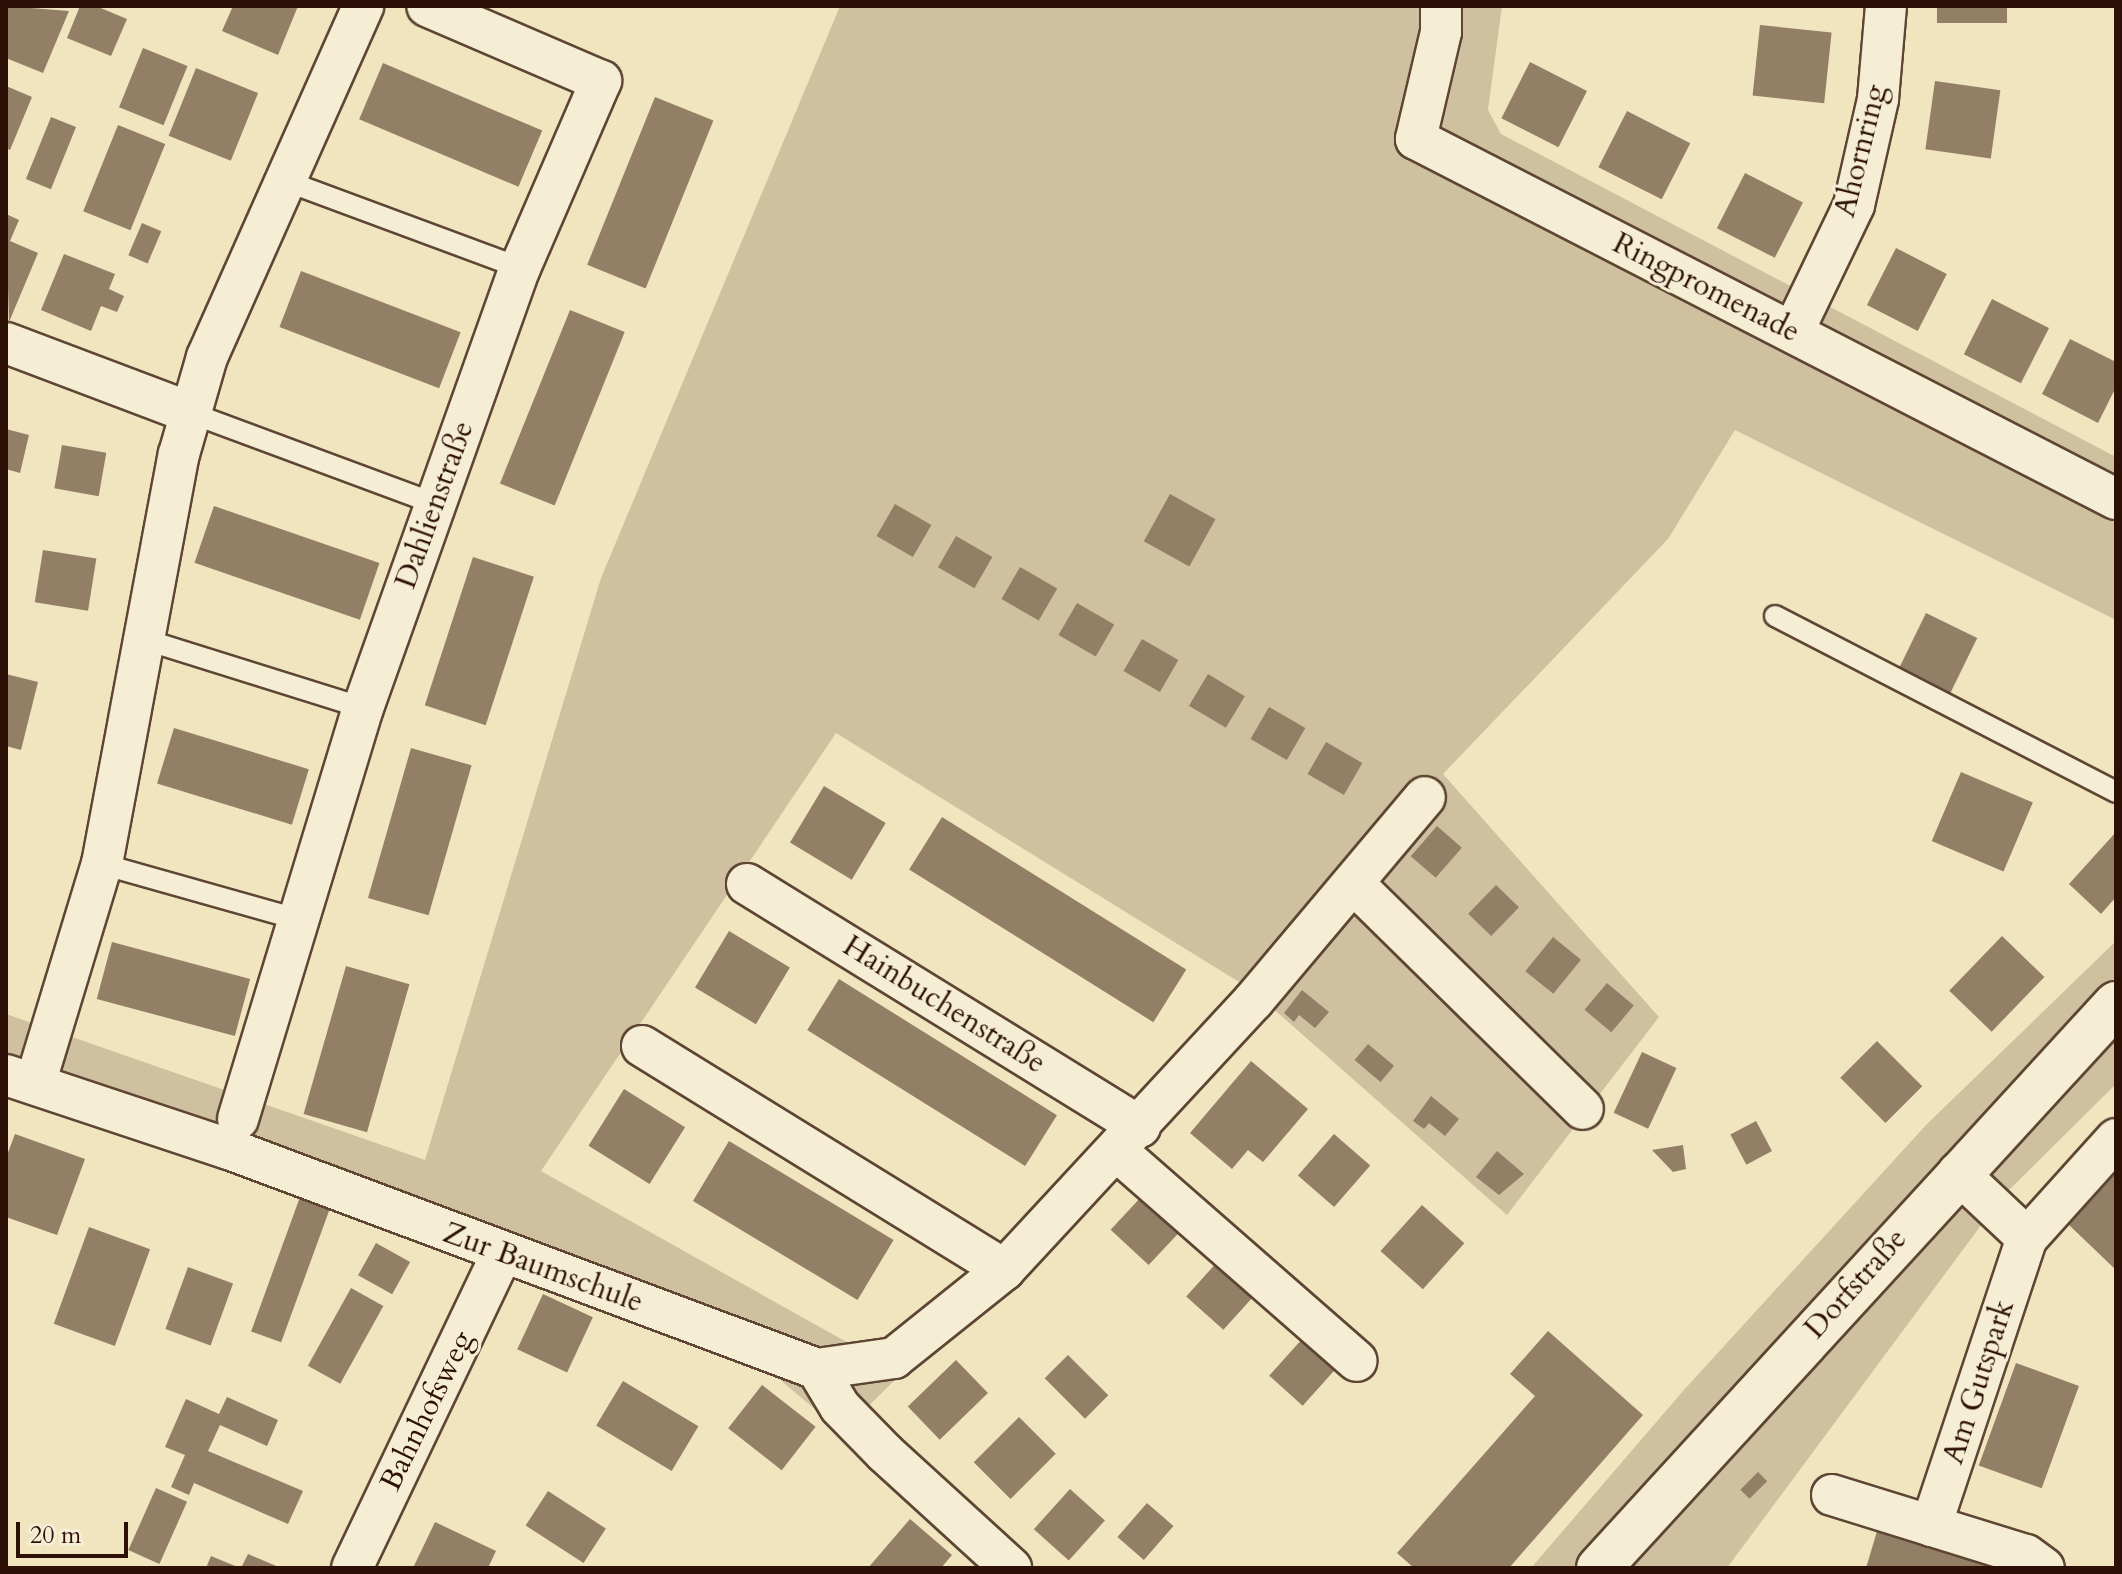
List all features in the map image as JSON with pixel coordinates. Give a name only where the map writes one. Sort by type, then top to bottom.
[{"type":"main road","name":"Dorfstraße","points":[[1599,1568],[2116,1004]]},
{"type":"street","points":[[20,1080],[102,864],[143,639],[191,413],[207,357],[289,182],[363,6]]},
{"type":"street","name":"Dahlienstraße","points":[[238,1119],[363,708],[520,268],[601,81],[427,6]]},
{"type":"street","name":"Ringpromenade","points":[[1441,6],[1441,32],[1416,139],[2116,499]]},
{"type":"street","name":"Ahornring","points":[[1793,332],[1854,205],[1878,99],[1886,6]]},
{"type":"street","points":[[6,343],[191,413]]},
{"type":"street","points":[[1011,1568],[885,1453],[840,1407],[817,1369],[894,1358],[1004,1270],[1129,1140],[1425,797]]},
{"type":"street","points":[[1353,883],[1583,1109]]},
{"type":"street","name":"Hainbuchenstraße","points":[[747,884],[1129,1140],[1357,1361]]},
{"type":"street","points":[[642,1046],[1004,1270]]},
{"type":"street","name":"Zur Baumschule","points":[[20,1080],[229,1149],[817,1369]]},
{"type":"street","name":"Am Gutspark","points":[[1931,1526],[2027,1238],[2116,1139]]},
{"type":"street","points":[[1958,1173],[2027,1238]]},
{"type":"street","name":"Bahnhofsweg","points":[[352,1568],[502,1253]]},
{"type":"street","points":[[1832,1495],[2026,1555],[2044,1568]]},
{"type":"lane","points":[[289,182],[520,268]]},
{"type":"lane","points":[[191,413],[436,504]]},
{"type":"lane","points":[[1775,616],[2116,792]]},
{"type":"lane","points":[[143,639],[363,708]]},
{"type":"lane","points":[[102,864],[297,919]]},
{"type":"shaded area","points":[[840,6],[1502,6],[1488,110],[1501,134],[2116,457],[2116,620],[1735,430],[1668,539],[1443,774],[1659,1017],[1507,1215],[1252,990],[836,733],[541,1171],[902,1373],[842,1432],[765,1367],[6,1087],[6,1014],[425,1160],[601,578]]},
{"type":"shaded area","points":[[2116,941],[2116,1084],[2002,1197],[1727,1568],[1531,1568],[1683,1391],[1927,1124]]},
{"type":"building","points":[[6,6],[69,11],[43,73],[6,58]]},
{"type":"building","points":[[80,6],[96,6],[127,19],[111,56],[67,38]]},
{"type":"building","points":[[233,6],[298,6],[278,55],[222,31]]},
{"type":"building","points":[[1937,6],[2007,6],[2007,23],[1937,23]]},
{"type":"building","points":[[1760,25],[1832,33],[1824,103],[1753,96]]},
{"type":"building","points":[[143,48],[188,66],[164,125],[119,107]]},
{"type":"building","points":[[1530,62],[1587,91],[1558,147],[1501,118]]},
{"type":"building","points":[[383,63],[542,131],[518,187],[359,119]]},
{"type":"building","points":[[196,68],[258,93],[231,161],[169,136]]},
{"type":"building","points":[[1935,81],[2000,90],[1991,159],[1925,149]]},
{"type":"building","points":[[6,86],[32,97],[10,150],[6,148]]},
{"type":"building","points":[[655,97],[713,121],[646,288],[587,265]]},
{"type":"building","points":[[1627,111],[1690,143],[1662,199],[1598,167]]},
{"type":"building","points":[[51,117],[76,127],[51,189],[26,179]]},
{"type":"building","points":[[118,125],[165,144],[130,230],[83,211]]},
{"type":"building","points":[[1745,173],[1803,203],[1775,258],[1717,228]]},
{"type":"building","points":[[6,214],[19,220],[10,241],[38,253],[9,322]]},
{"type":"building","points":[[142,223],[161,231],[148,263],[128,255]]},
{"type":"building","points":[[1896,248],[1947,274],[1918,331],[1867,305]]},
{"type":"building","points":[[64,254],[115,274],[109,289],[124,296],[117,312],[101,306],[91,331],[41,310]]},
{"type":"building","points":[[301,271],[461,332],[439,388],[279,327]]},
{"type":"building","points":[[1992,299],[2049,328],[2021,383],[1964,354]]},
{"type":"building","points":[[570,310],[625,332],[555,505],[500,483]]},
{"type":"building","points":[[2070,339],[2116,362],[2116,387],[2098,423],[2042,394]]},
{"type":"building","points":[[6,429],[29,435],[20,473],[6,469]]},
{"type":"building","points":[[62,445],[106,453],[99,496],[54,488]]},
{"type":"building","points":[[1170,494],[1215,519],[1189,566],[1144,541]]},
{"type":"building","points":[[895,504],[931,525],[913,557],[876,536]]},
{"type":"building","points":[[214,506],[379,563],[360,620],[194,563]]},
{"type":"building","points":[[956,536],[992,557],[974,588],[938,567]]},
{"type":"building","points":[[43,550],[96,558],[88,611],[35,602]]},
{"type":"building","points":[[473,557],[534,577],[486,725],[425,705]]},
{"type":"building","points":[[1020,567],[1057,588],[1039,621],[1002,599]]},
{"type":"building","points":[[1077,603],[1114,624],[1096,657],[1058,635]]},
{"type":"building","points":[[1926,613],[1977,638],[1950,693],[1899,668]]},
{"type":"building","points":[[1142,639],[1178,660],[1160,692],[1124,671]]},
{"type":"building","points":[[6,674],[38,682],[21,750],[6,746]]},
{"type":"building","points":[[1208,674],[1245,696],[1226,728],[1189,706]]},
{"type":"building","points":[[1269,707],[1305,728],[1287,760],[1250,739]]},
{"type":"building","points":[[174,728],[309,769],[292,825],[157,783]]},
{"type":"building","points":[[1326,742],[1362,763],[1344,795],[1308,774]]},
{"type":"building","points":[[411,748],[472,765],[429,915],[368,898]]},
{"type":"building","points":[[1961,772],[2033,802],[2003,872],[1932,841]]},
{"type":"building","points":[[824,786],[886,823],[852,880],[790,843]]},
{"type":"building","points":[[942,817],[1186,970],[1153,1022],[909,870]]},
{"type":"building","points":[[1437,826],[1462,848],[1436,878],[1411,856]]},
{"type":"building","points":[[2116,832],[2116,897],[2101,914],[2069,884]]},
{"type":"building","points":[[1496,885],[1519,907],[1491,936],[1468,914]]},
{"type":"building","points":[[729,931],[790,968],[756,1024],[695,988]]},
{"type":"building","points":[[2002,936],[2044,977],[1992,1032],[1949,991]]},
{"type":"building","points":[[1553,937],[1581,960],[1553,994],[1525,971]]},
{"type":"building","points":[[112,942],[250,979],[235,1036],[97,999]]},
{"type":"building","points":[[346,966],[409,984],[367,1132],[304,1114]]},
{"type":"building","points":[[839,979],[1057,1115],[1025,1166],[807,1030]]},
{"type":"building","points":[[1607,983],[1634,1005],[1611,1032],[1585,1010]]},
{"type":"building","points":[[1302,990],[1329,1012],[1315,1028],[1299,1015],[1294,1022],[1284,1013]]},
{"type":"building","points":[[1877,1041],[1922,1086],[1885,1123],[1840,1078]]},
{"type":"building","points":[[1368,1044],[1394,1066],[1381,1082],[1355,1060]]},
{"type":"building","points":[[1642,1052],[1676,1068],[1648,1129],[1614,1113]]},
{"type":"building","points":[[1251,1061],[1308,1109],[1263,1162],[1248,1150],[1232,1169],[1190,1133]]},
{"type":"building","points":[[624,1089],[685,1127],[650,1184],[588,1146]]},
{"type":"building","points":[[1431,1096],[1459,1119],[1445,1136],[1429,1123],[1424,1129],[1413,1121]]},
{"type":"building","points":[[1756,1121],[1772,1151],[1746,1165],[1730,1135]]},
{"type":"building","points":[[15,1134],[85,1159],[57,1235],[6,1217],[6,1158]]},
{"type":"building","points":[[1334,1134],[1370,1165],[1334,1207],[1298,1176]]},
{"type":"building","points":[[729,1141],[894,1240],[858,1300],[693,1201]]},
{"type":"building","points":[[1683,1145],[1686,1169],[1673,1172],[1652,1150]]},
{"type":"building","points":[[1497,1151],[1524,1174],[1499,1195],[1476,1177]]},
{"type":"building","points":[[2116,1173],[2116,1270],[2068,1224]]},
{"type":"building","points":[[1142,1196],[1180,1231],[1149,1265],[1111,1230]]},
{"type":"building","points":[[300,1197],[330,1208],[281,1342],[251,1331]]},
{"type":"building","points":[[1422,1205],[1464,1243],[1423,1289],[1381,1251]]},
{"type":"building","points":[[89,1227],[150,1249],[115,1346],[54,1324]]},
{"type":"building","points":[[376,1243],[410,1262],[392,1294],[358,1275]]},
{"type":"building","points":[[1219,1260],[1256,1293],[1223,1330],[1186,1296]]},
{"type":"building","points":[[188,1267],[233,1283],[211,1345],[165,1329]]},
{"type":"building","points":[[351,1288],[383,1306],[340,1384],[308,1366]]},
{"type":"building","points":[[543,1294],[593,1317],[567,1373],[517,1349]]},
{"type":"building","points":[[1548,1331],[1643,1415],[1509,1568],[1414,1568],[1397,1553],[1535,1396],[1510,1374]]},
{"type":"building","points":[[1304,1337],[1337,1367],[1303,1406],[1269,1376]]},
{"type":"building","points":[[1068,1355],[1108,1395],[1085,1419],[1045,1378]]},
{"type":"building","points":[[956,1360],[988,1393],[940,1440],[908,1407]]},
{"type":"building","points":[[2016,1363],[2079,1386],[2042,1488],[1979,1465]]},
{"type":"building","points":[[623,1381],[698,1426],[672,1471],[596,1426]]},
{"type":"building","points":[[762,1385],[816,1427],[782,1470],[728,1428]]},
{"type":"building","points":[[227,1397],[278,1420],[267,1446],[220,1425],[208,1451],[303,1491],[288,1524],[194,1483],[189,1495],[171,1487],[185,1455],[165,1447],[186,1399],[219,1414]]},
{"type":"building","points":[[1019,1417],[1056,1454],[1011,1499],[974,1462]]},
{"type":"building","points":[[1758,1472],[1767,1481],[1750,1499],[1740,1490]]},
{"type":"building","points":[[156,1488],[187,1502],[159,1564],[128,1550]]},
{"type":"building","points":[[1070,1489],[1105,1520],[1069,1561],[1034,1529]]},
{"type":"building","points":[[548,1491],[606,1529],[584,1563],[526,1525]]},
{"type":"building","points":[[1147,1503],[1173,1526],[1144,1560],[1117,1537]]},
{"type":"building","points":[[910,1519],[952,1555],[941,1568],[868,1568]]},
{"type":"building","points":[[435,1522],[496,1551],[488,1568],[413,1568]]},
{"type":"building","points":[[1878,1528],[2007,1568],[1866,1568]]},
{"type":"building","points":[[248,1554],[281,1568],[241,1568]]},
{"type":"building","points":[[211,1556],[240,1568],[206,1568]]}]
